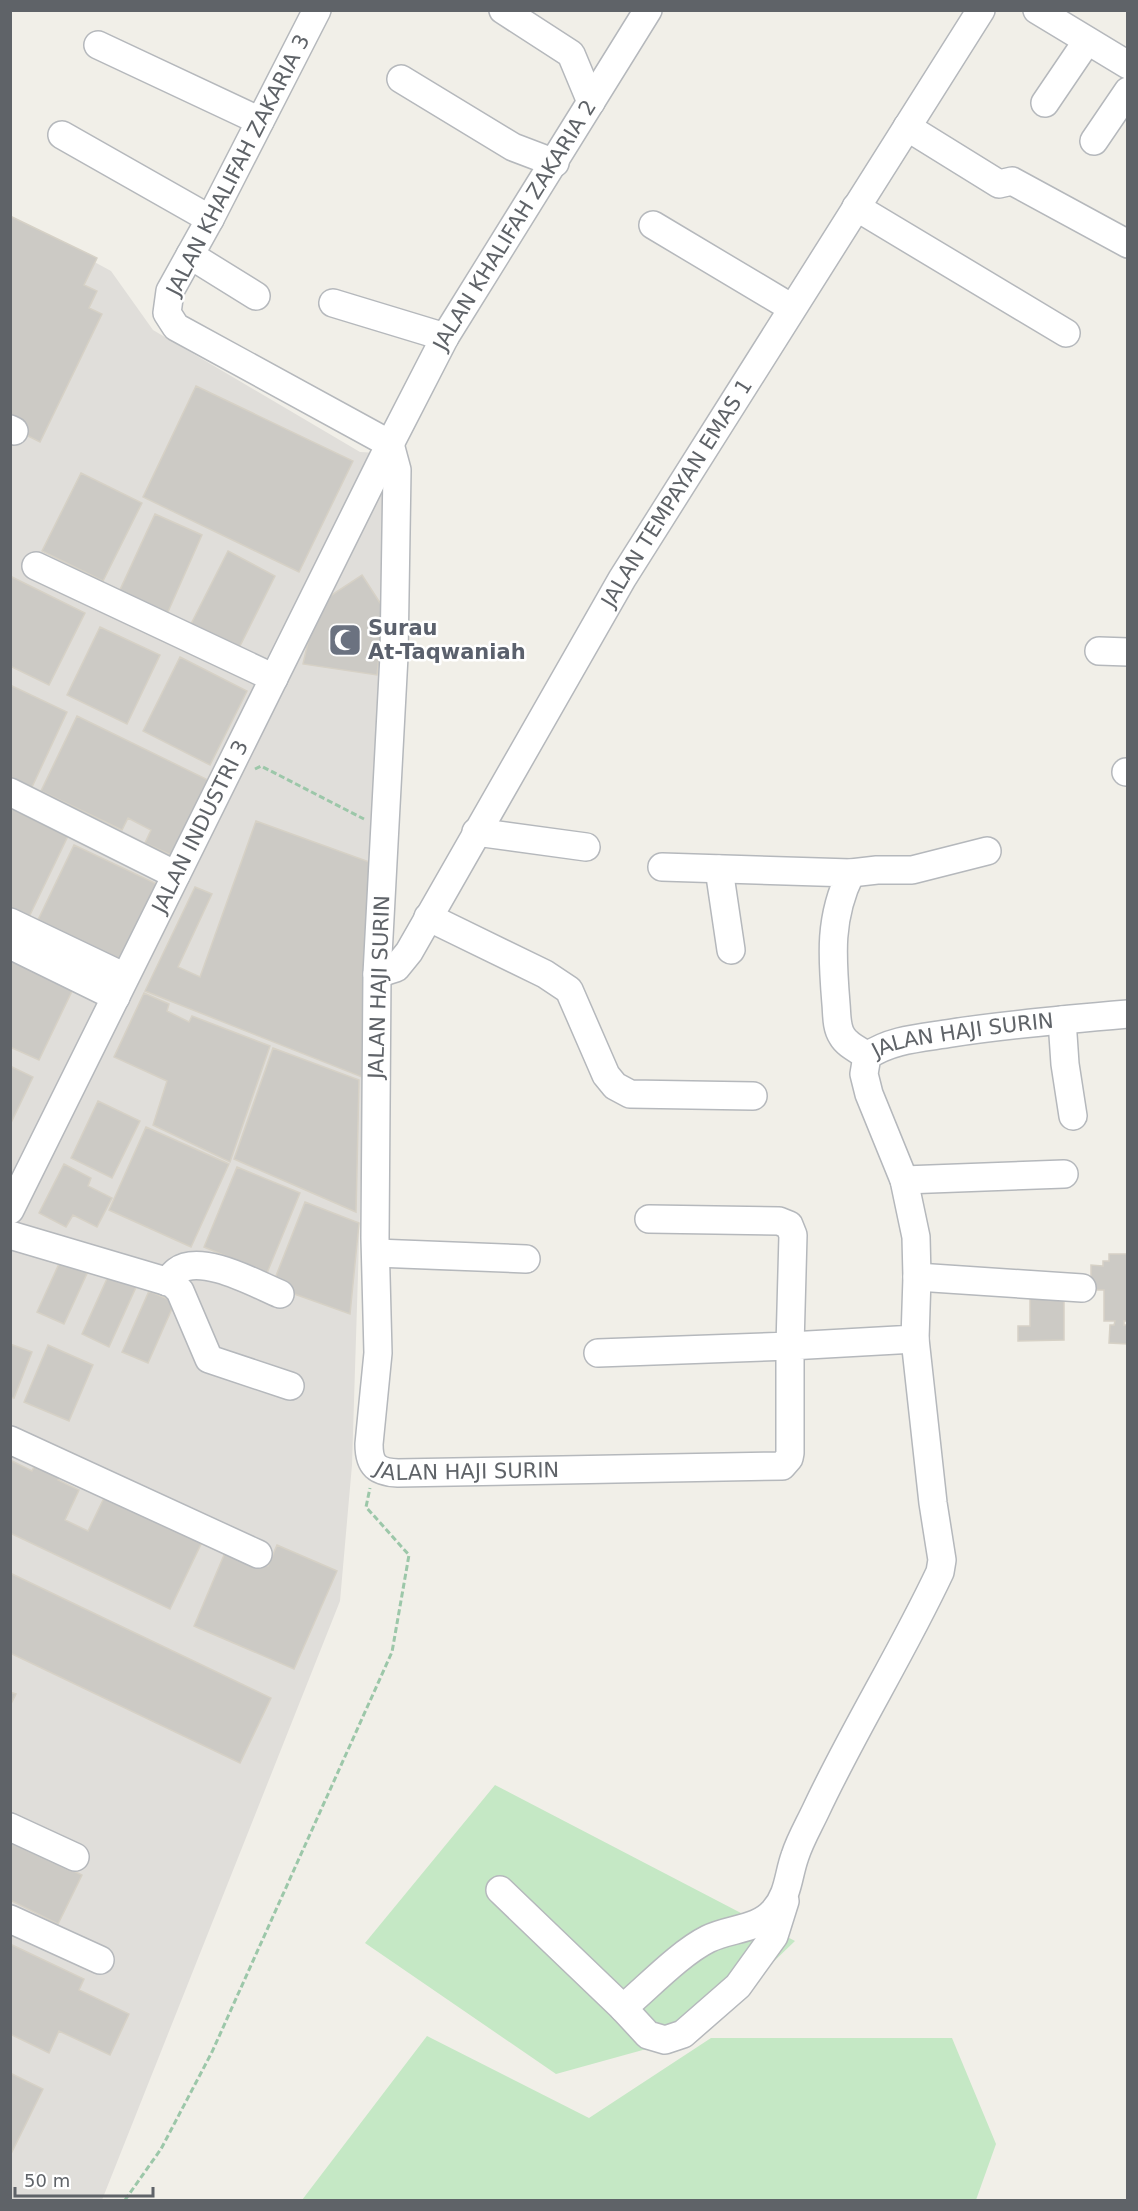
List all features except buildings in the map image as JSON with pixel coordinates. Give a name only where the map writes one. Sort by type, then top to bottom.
[{"type":"street","name":"JALAN KHALIFAH ZAKARIA 3","points":[[317,10],[210,219],[170,291],[167,313],[176,327],[390,444]]},
{"type":"street","points":[[503,10],[571,54],[620,56]]},
{"type":"street","name":"JALAN KHALIFAH ZAKARIA 2","points":[[390,444],[445,337],[648,10]]},
{"type":"street","name":"JALAN TEMPAYAN EMAS 1","points":[[377,974],[392,971],[400,965],[622,579],[981,10]]},
{"type":"street","points":[[1037,10],[1128,65]]},
{"type":"street","points":[[1045,103],[1087,41]]},
{"type":"street","points":[[98,45],[260,121]]},
{"type":"street","points":[[571,54],[591,102]]},
{"type":"street","points":[[401,79],[513,147],[555,163]]},
{"type":"street","points":[[1094,141],[1128,91]]},
{"type":"street","points":[[907,127],[999,184],[1012,181],[1128,244]]},
{"type":"street","points":[[62,135],[210,219]]},
{"type":"street","points":[[856,207],[1066,333]]},
{"type":"street","points":[[653,225],[792,308]]},
{"type":"street","points":[[190,255],[256,296]]},
{"type":"street","points":[[333,303],[445,337]]},
{"type":"street","name":"JALAN INDUSTRI 3","points":[[10,1210],[20,1169],[121,987],[390,444]]},
{"type":"street","name":"JALAN HAJI SURIN","points":[[390,444],[397,470],[393,656],[377,974],[375,1101],[378,1353],[369,1456],[374,1466],[385,1472],[398,1473],[782,1466],[790,1453],[790,1346]]},
{"type":"street","points":[[36,566],[274,678]]},
{"type":"street","points":[[1099,651],[1128,652]]},
{"type":"street","points":[[10,792],[176,875]]},
{"type":"street","points":[[477,832],[586,847]]},
{"type":"street","points":[[662,867],[851,873],[912,870],[987,851]]},
{"type":"street","points":[[719,869],[731,950]]},
{"type":"street","points":[[851,873],[841,893],[836,914],[833,937],[834,986],[842,1036],[867,1056]]},
{"type":"street","points":[[428,917],[545,974],[569,990],[598,1060],[615,1086],[630,1094],[753,1096]]},
{"type":"street","points":[[10,922],[121,987]]},
{"type":"street","points":[[10,945],[121,987]]},
{"type":"street","name":"JALAN HAJI SURIN","points":[[790,1883],[795,1857],[818,1807],[940,1572],[942,1560],[933,1503],[915,1339],[916,1237],[904,1179],[869,1094],[864,1074],[867,1056],[881,1047],[899,1041],[1004,1025],[1128,1014]]},
{"type":"street","points":[[1062,1020],[1065,1064],[1073,1116]]},
{"type":"street","points":[[904,1179],[1064,1173]]},
{"type":"street","points":[[649,1219],[779,1221],[789,1225],[793,1235],[790,1346]]},
{"type":"street","points":[[10,1235],[177,1286],[209,1359],[290,1386]]},
{"type":"street","points":[[376,1252],[526,1259]]},
{"type":"street","points":[[167,1282],[177,1270],[191,1266],[209,1266],[280,1294]]},
{"type":"street","points":[[917,1277],[1082,1288]]},
{"type":"street","points":[[598,1353],[915,1339]]},
{"type":"street","points":[[10,1440],[258,1554]]},
{"type":"street","points":[[10,1827],[75,1857]]},
{"type":"street","points":[[623,2008],[708,1939],[765,1919],[775,1910],[790,1883]]},
{"type":"street","points":[[500,1890],[648,2035],[665,2040],[683,2034],[738,1986],[756,1964],[774,1936],[790,1883]]},
{"type":"street","points":[[10,1919],[100,1960]]},
{"type":"path","points":[[250,771],[261,766],[385,829]]},
{"type":"path","points":[[125,2200],[161,2149],[212,2052],[392,1652],[409,1555],[366,1507],[374,1466]]},
{"type":"shaded area","points":[[10,216],[111,271],[153,330],[360,452],[400,454],[367,988],[352,1465],[340,1601],[102,2200],[10,2200]]},
{"type":"green space","points":[[495,1785],[795,1941],[697,2035],[556,2074],[365,1943]]},
{"type":"green space","points":[[427,2036],[589,2118],[711,2038],[952,2038],[996,2144],[976,2200],[302,2200]]},
{"type":"place","name":"Surau At-Taqwaniah","points":[[345,640]]}]
